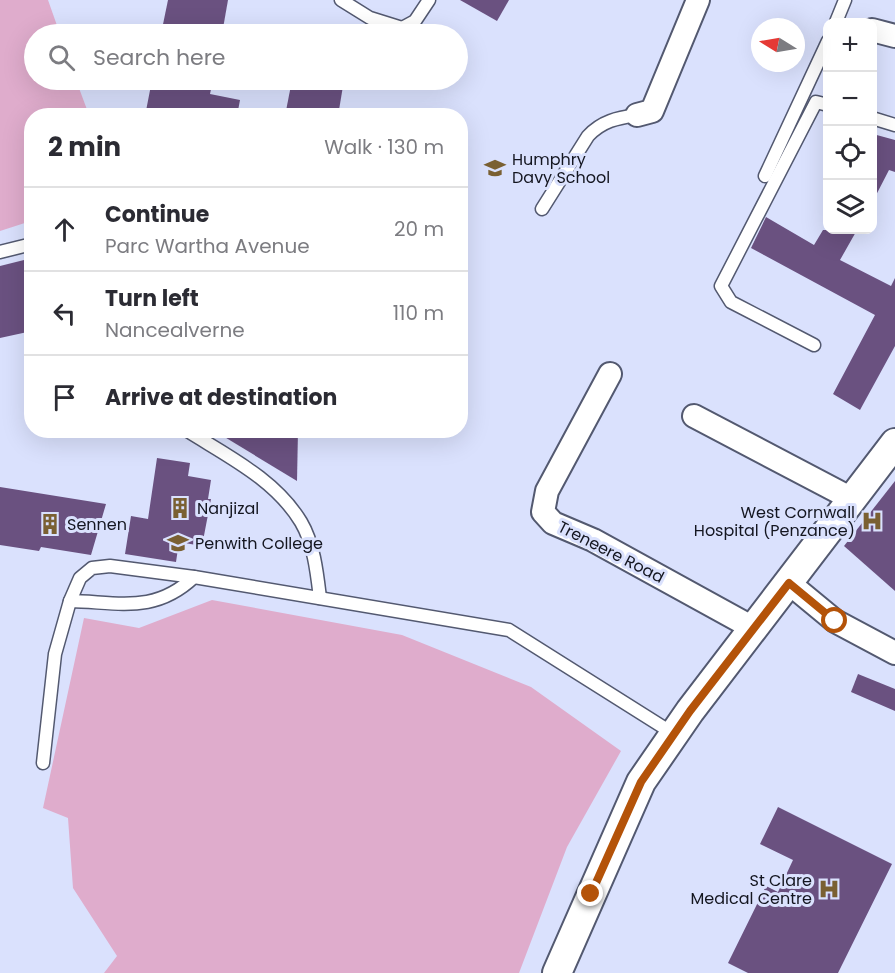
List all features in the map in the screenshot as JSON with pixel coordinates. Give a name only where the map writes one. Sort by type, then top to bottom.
[{"type":"street","points":[[637,115],[652,111],[698,0]]},
{"type":"street","points":[[877,31],[895,36]]},
{"type":"street","name":"Treneere Road","points":[[609,374],[547,491],[543,512],[553,523],[593,540],[753,628]]},
{"type":"street","points":[[694,416],[852,499]]},
{"type":"street","points":[[557,973],[641,782],[753,628],[895,443]]},
{"type":"street","points":[[789,583],[835,621],[895,653]]},
{"type":"lane","points":[[341,0],[370,18],[389,24]]},
{"type":"lane","points":[[409,24],[415,21],[429,0]]},
{"type":"lane","points":[[838,18],[845,0]]},
{"type":"lane","points":[[765,176],[823,52]]},
{"type":"lane","points":[[814,345],[731,302],[721,286],[816,102],[823,104]]},
{"type":"lane","points":[[542,209],[588,136],[597,127],[613,118],[637,115]]},
{"type":"lane","points":[[877,119],[895,125]]},
{"type":"lane","points":[[0,252],[24,246]]},
{"type":"lane","points":[[198,438],[264,480],[286,502],[301,523],[312,551],[320,598]]},
{"type":"lane","points":[[43,763],[55,654],[70,601],[80,578],[92,568],[110,566],[194,577],[509,630],[674,734]]},
{"type":"lane","points":[[70,601],[152,603],[178,592],[194,577]]},
{"type":"shaded area","points":[[0,0],[48,0],[56,24],[24,24],[24,90],[80,90],[86,108],[24,108],[24,223],[0,231]]},
{"type":"shaded area","points":[[212,600],[402,635],[531,687],[621,751],[567,847],[519,973],[104,973],[117,956],[73,888],[68,818],[43,808],[84,618],[139,628]]},
{"type":"building","points":[[168,0],[228,0],[224,24],[163,24]]},
{"type":"building","points":[[460,0],[509,0],[497,21]]},
{"type":"building","points":[[150,90],[211,90],[210,94],[240,100],[238,108],[147,108]]},
{"type":"building","points":[[290,90],[342,90],[339,108],[287,108]]},
{"type":"building","points":[[877,135],[895,140],[895,172],[889,170],[877,193]]},
{"type":"building","points":[[766,217],[814,245],[823,230],[823,234],[855,234],[840,260],[891,286],[895,278],[895,346],[860,410],[833,394],[875,315],[751,248]]},
{"type":"building","points":[[24,260],[24,333],[0,338],[0,266]]},
{"type":"building","points":[[226,438],[298,438],[297,481]]},
{"type":"building","name":"Nanjizal","points":[[157,458],[190,463],[188,476],[211,480],[208,499],[211,499],[202,546],[179,542],[176,562],[125,554],[131,516],[148,519]]},
{"type":"building","points":[[895,481],[895,591],[844,546]]},
{"type":"building","name":"Sennen","points":[[0,487],[106,504],[91,555],[41,547],[39,551],[0,545]]},
{"type":"building","points":[[858,674],[895,689],[895,711],[851,692]]},
{"type":"building","name":"St Clare Medical Centre","points":[[778,807],[892,864],[838,973],[748,973],[728,963],[766,886],[778,892],[793,860],[760,844]]},
{"type":"place","name":"Humphry Davy School","points":[[495,168]]},
{"type":"place","name":"Nanjizal","points":[[180,508]]},
{"type":"place","name":"West Cornwall Hospital (Penzance)","points":[[872,521]]},
{"type":"place","name":"Sennen","points":[[50,524]]},
{"type":"place","name":"Penwith College","points":[[178,543]]},
{"type":"place","name":"St Clare Medical Centre","points":[[829,889]]},
{"type":"route","points":[[591,894],[641,782],[690,711],[789,583],[835,621]]}]
